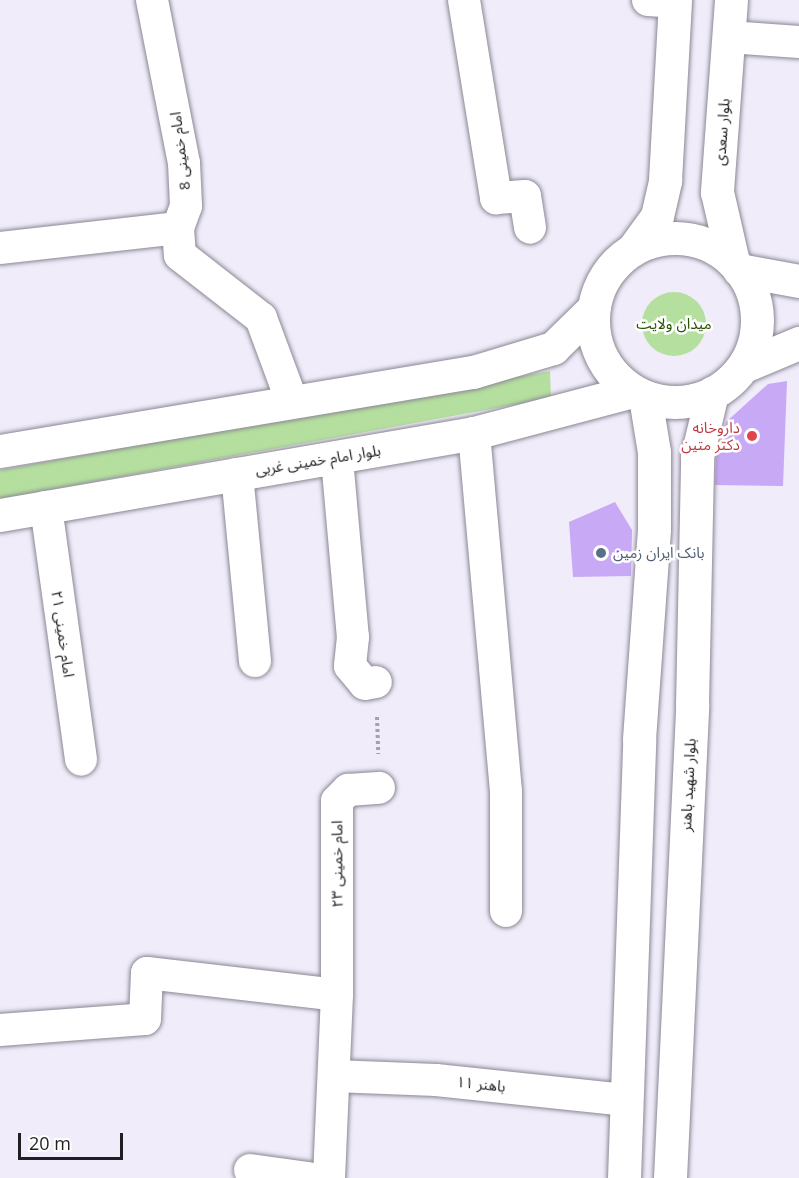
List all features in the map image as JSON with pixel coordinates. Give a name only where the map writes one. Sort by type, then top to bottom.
[{"type":"main road","name":"بلوار سعدی","points":[[731,0],[717,192],[736,266]]},
{"type":"main road","points":[[666,1],[665,180],[657,216],[634,248],[605,277],[593,309],[593,334],[601,358],[618,380],[639,394],[669,403],[712,393],[744,366],[799,343]]},
{"type":"main road","points":[[634,248],[658,239],[683,238],[711,246],[736,266],[750,285],[758,313],[755,341],[744,366]]},
{"type":"main road","points":[[736,266],[799,281]]},
{"type":"main road","points":[[0,451],[473,372],[553,348],[593,309]]},
{"type":"main road","name":"بلوار شهید باهنر","points":[[670,1178],[692,705],[697,456],[712,393]]},
{"type":"main road","points":[[624,1178],[639,739],[654,529],[654,452],[639,394]]},
{"type":"main road","name":"بلوار امام خمینی غربی","points":[[0,515],[337,459],[474,432],[639,394]]},
{"type":"street","name":"امام خمینی 8","points":[[152,0],[184,163],[186,206],[178,228],[180,255],[261,318],[292,402]]},
{"type":"street","points":[[464,0],[496,198],[525,196],[530,228]]},
{"type":"street","points":[[729,37],[799,42]]},
{"type":"street","points":[[0,248],[178,228]]},
{"type":"street","points":[[474,432],[506,791],[506,911]]},
{"type":"street","points":[[337,459],[353,637],[350,666],[365,684],[376,682]]},
{"type":"street","points":[[237,474],[255,661]]},
{"type":"street","name":"امام خمینی ۲۱","points":[[46,507],[81,760]]},
{"type":"street","name":"امام خمینی ۲۳","points":[[329,1178],[337,995],[337,801],[348,790],[380,788]]},
{"type":"street","points":[[0,1030],[145,1019],[147,973],[337,995]]},
{"type":"street","name":"باهنر ۱۱","points":[[334,1076],[436,1080],[627,1100]]},
{"type":"street","points":[[250,1170],[308,1178]]},
{"type":"path","points":[[376,682],[380,788]]},
{"type":"green space","name":"میدان ولایت","points":[[674,292],[686,294],[697,301],[704,312],[706,324],[704,336],[697,347],[686,354],[674,356],[662,354],[651,347],[644,336],[642,324],[644,312],[651,301],[662,294]]},
{"type":"green space","points":[[550,371],[551,398],[0,499],[0,470]]},
{"type":"building","name":"داروخانه دکتر متین","points":[[787,381],[783,486],[715,485],[716,458],[726,422],[768,384]]},
{"type":"building","name":"بانک ایران زمین","points":[[615,502],[632,530],[631,576],[573,577],[569,522]]},
{"type":"place","name":"داروخانه دکتر متین","points":[[752,436]]},
{"type":"place","name":"بانک ایران زمین","points":[[601,553]]}]
